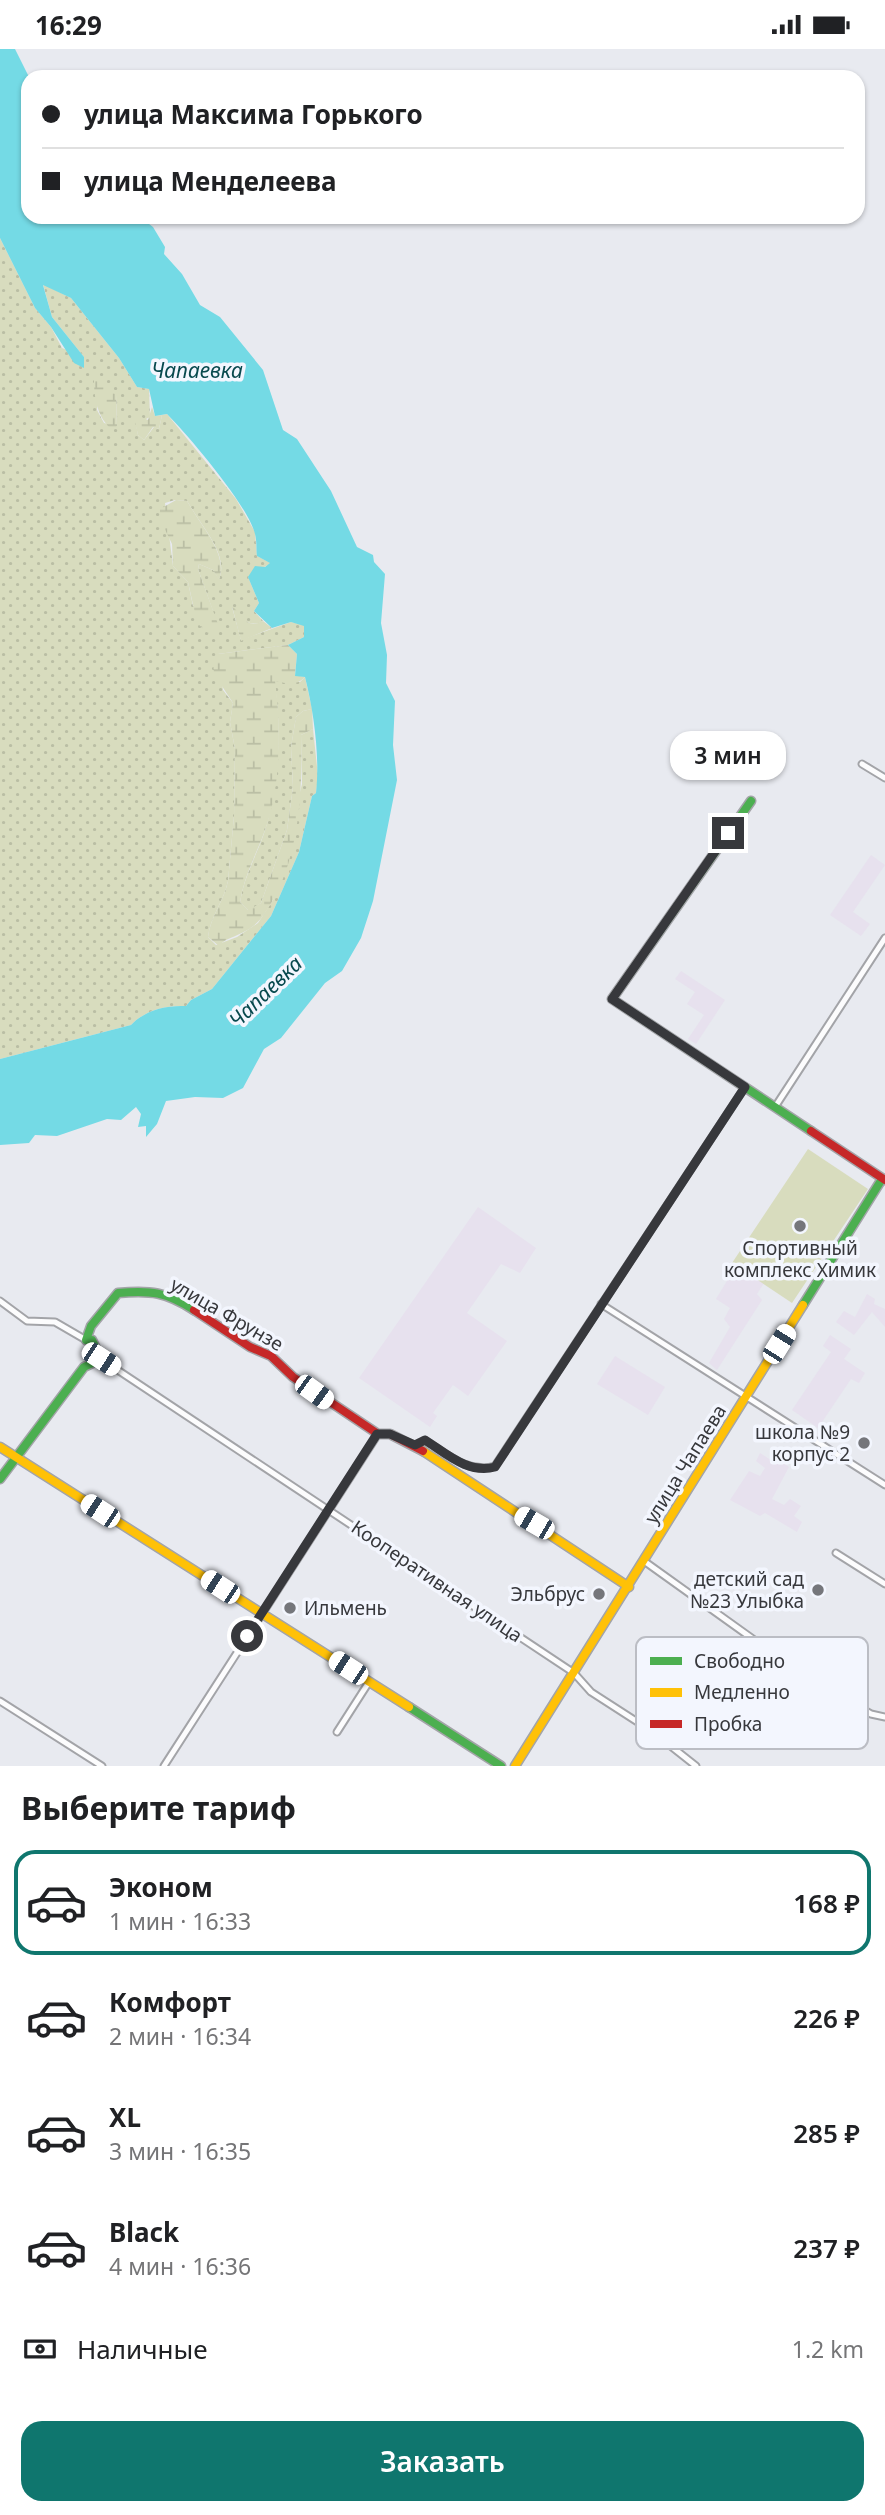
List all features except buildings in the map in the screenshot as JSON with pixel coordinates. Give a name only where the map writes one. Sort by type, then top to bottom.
[{"type":"street","points":[[862,764],[885,778]]},
{"type":"street","points":[[751,801],[612,999],[884,1179]]},
{"type":"street","points":[[775,1107],[885,938]]},
{"type":"street","points":[[415,1445],[425,1440],[480,1471],[495,1467],[745,1087]]},
{"type":"street","name":"улица Чапаева","points":[[514,1766],[884,1179]]},
{"type":"street","name":"улица Фрунзе","points":[[86,1340],[91,1326],[118,1293],[149,1290],[176,1299],[250,1347],[271,1356],[303,1384],[377,1434],[390,1434],[415,1445],[445,1468],[629,1587]]},
{"type":"street","points":[[0,1301],[27,1321],[55,1322],[86,1340],[92,1340],[101,1359],[83,1367],[0,1479]]},
{"type":"street","points":[[601,1304],[885,1485]]},
{"type":"street","name":"Кооперативная улица","points":[[101,1359],[574,1673],[591,1692],[636,1721]]},
{"type":"street","points":[[164,1766],[377,1434]]},
{"type":"street","points":[[0,1447],[500,1766]]},
{"type":"street","points":[[836,1553],[885,1584]]},
{"type":"street","points":[[644,1561],[750,1637]]},
{"type":"street","points":[[337,1732],[369,1682]]},
{"type":"street","points":[[0,1702],[102,1766]]},
{"type":"street","points":[[868,1712],[885,1717]]},
{"type":"street","name":"Кооперативная улица","points":[[674,1749],[696,1766]]},
{"type":"shaded area","points":[[871,855],[885,865],[853,912],[870,924],[861,936],[830,915]]},
{"type":"shaded area","points":[[681,971],[725,1000],[696,1044],[688,1039],[704,1015],[687,1004],[695,992],[675,979]]},
{"type":"shaded area","points":[[478,1207],[536,1248],[520,1273],[501,1264],[467,1313],[507,1341],[468,1396],[453,1385],[433,1413],[437,1416],[430,1427],[359,1378]]},
{"type":"shaded area","points":[[736,1266],[764,1283],[757,1294],[762,1300],[717,1370],[709,1363],[730,1327],[724,1319],[730,1308],[716,1299]]},
{"type":"shaded area","points":[[867,1294],[875,1299],[874,1304],[885,1309],[885,1327],[872,1312],[854,1335],[836,1322],[844,1311],[855,1317]]},
{"type":"shaded area","points":[[830,1335],[851,1349],[844,1359],[865,1373],[859,1383],[851,1379],[818,1428],[792,1410],[831,1352],[823,1346]]},
{"type":"shaded area","points":[[615,1356],[665,1387],[648,1415],[597,1384]]},
{"type":"shaded area","points":[[760,1453],[774,1462],[776,1458],[789,1467],[772,1499],[784,1505],[790,1499],[801,1506],[794,1516],[802,1522],[797,1532],[765,1513],[760,1516],[730,1500],[749,1471],[760,1476],[765,1468],[756,1461]]},
{"type":"green space","points":[[0,238],[35,308],[51,327],[62,348],[84,357],[52,317],[43,284],[71,298],[119,358],[137,387],[149,389],[150,417],[136,424],[138,435],[144,440],[154,427],[159,429],[162,415],[167,414],[236,499],[255,532],[257,556],[271,563],[248,577],[259,603],[254,611],[263,621],[249,623],[232,607],[241,640],[291,622],[304,625],[304,637],[288,645],[218,654],[223,690],[233,703],[230,722],[235,749],[234,816],[228,881],[208,937],[216,945],[237,937],[258,923],[273,900],[302,784],[301,735],[313,729],[318,776],[316,793],[312,796],[299,852],[271,916],[212,989],[191,1000],[186,1006],[156,1009],[131,1025],[0,1059]],"holes":[[[116,395],[117,426],[104,423],[97,410],[98,398]],[[187,501],[218,552],[221,561],[219,579],[213,570],[199,564],[198,569],[213,611],[193,606],[188,582],[173,566],[165,503]]]},
{"type":"green space","points":[[100,378],[116,395],[117,426],[112,430],[103,419],[96,400],[94,379]]},
{"type":"green space","points":[[152,407],[155,416],[162,415],[159,429],[153,427],[144,440],[138,435],[134,418],[139,416],[148,420]]},
{"type":"green space","points":[[176,500],[187,501],[218,552],[221,571],[219,580],[213,570],[199,564],[198,569],[219,627],[217,636],[213,638],[197,623],[188,582],[173,566],[172,544],[160,519],[160,509]]},
{"type":"green space","points":[[232,606],[249,623],[263,621],[272,628],[241,641]]},
{"type":"green space","points":[[288,645],[297,654],[295,675],[305,677],[294,683],[275,681],[279,733],[278,769],[268,821],[242,892],[240,902],[248,910],[261,903],[287,830],[293,787],[291,747],[296,717],[303,711],[312,709],[313,729],[301,735],[299,806],[291,853],[284,876],[262,917],[250,928],[219,946],[208,937],[228,881],[234,816],[235,749],[230,722],[233,703],[214,674],[213,660],[218,654]]},
{"type":"green space","points":[[305,677],[312,709],[303,711],[296,717],[291,747],[293,787],[287,830],[261,903],[249,911],[240,902],[268,820],[277,768],[279,733],[274,680],[300,682]]},
{"type":"green space","name":"Спортивный комплекс Химик","points":[[808,1149],[868,1189],[792,1303],[732,1263]]},
{"type":"water","name":"Чапаевка","points":[[0,49],[15,49],[26,70],[21,70],[21,224],[149,224],[153,227],[165,247],[164,254],[182,274],[200,305],[220,317],[263,370],[283,430],[297,439],[331,491],[357,547],[373,555],[374,562],[385,574],[381,623],[387,655],[386,683],[395,701],[393,745],[397,780],[373,901],[361,938],[342,971],[325,983],[281,1038],[264,1049],[243,1088],[223,1098],[195,1097],[166,1101],[157,1124],[146,1137],[146,1126],[138,1127],[141,1114],[136,1107],[121,1120],[107,1119],[57,1136],[35,1135],[29,1143],[0,1145],[0,1059],[131,1025],[156,1009],[186,1006],[191,1000],[212,989],[271,916],[299,852],[312,796],[316,793],[317,750],[311,705],[305,677],[295,676],[297,654],[288,645],[304,637],[304,626],[291,622],[272,628],[254,611],[259,603],[248,577],[255,566],[265,567],[270,563],[257,556],[256,537],[242,507],[217,472],[167,414],[155,416],[149,389],[137,387],[119,358],[71,298],[43,285],[52,317],[84,357],[84,368],[74,363],[35,308],[0,238]]},
{"type":"traffic: fast","points":[[751,801],[612,999],[811,1131]]},
{"type":"traffic: fast","points":[[803,1305],[882,1179]]},
{"type":"traffic: fast","points":[[0,1479],[84,1367],[101,1359],[92,1340],[86,1340],[91,1326],[118,1293],[158,1294],[175,1299],[194,1310]]},
{"type":"traffic: fast","points":[[409,1707],[501,1766]]},
{"type":"traffic: slow","points":[[515,1766],[803,1305]]},
{"type":"traffic: slow","points":[[0,1447],[409,1707]]},
{"type":"traffic: slow","points":[[423,1451],[629,1587]]},
{"type":"traffic: jam","points":[[811,1131],[885,1180]]},
{"type":"traffic: jam","points":[[194,1310],[250,1347],[271,1356],[293,1377],[378,1434],[390,1434],[423,1451]]},
{"type":"place","name":"Спортивный комплекс Химик","points":[[800,1226]]},
{"type":"place","name":"школа №9 корпус 2","points":[[864,1443]]},
{"type":"place","name":"детский сад №23 Улыбка","points":[[818,1590]]},
{"type":"place","name":"Эльбрус","points":[[599,1594]]},
{"type":"place","name":"Ильмень","points":[[290,1608]]},
{"type":"route","points":[[247,1636],[377,1434],[390,1434],[415,1445],[425,1440],[480,1471],[495,1467],[745,1087],[612,999],[728,833]]}]
